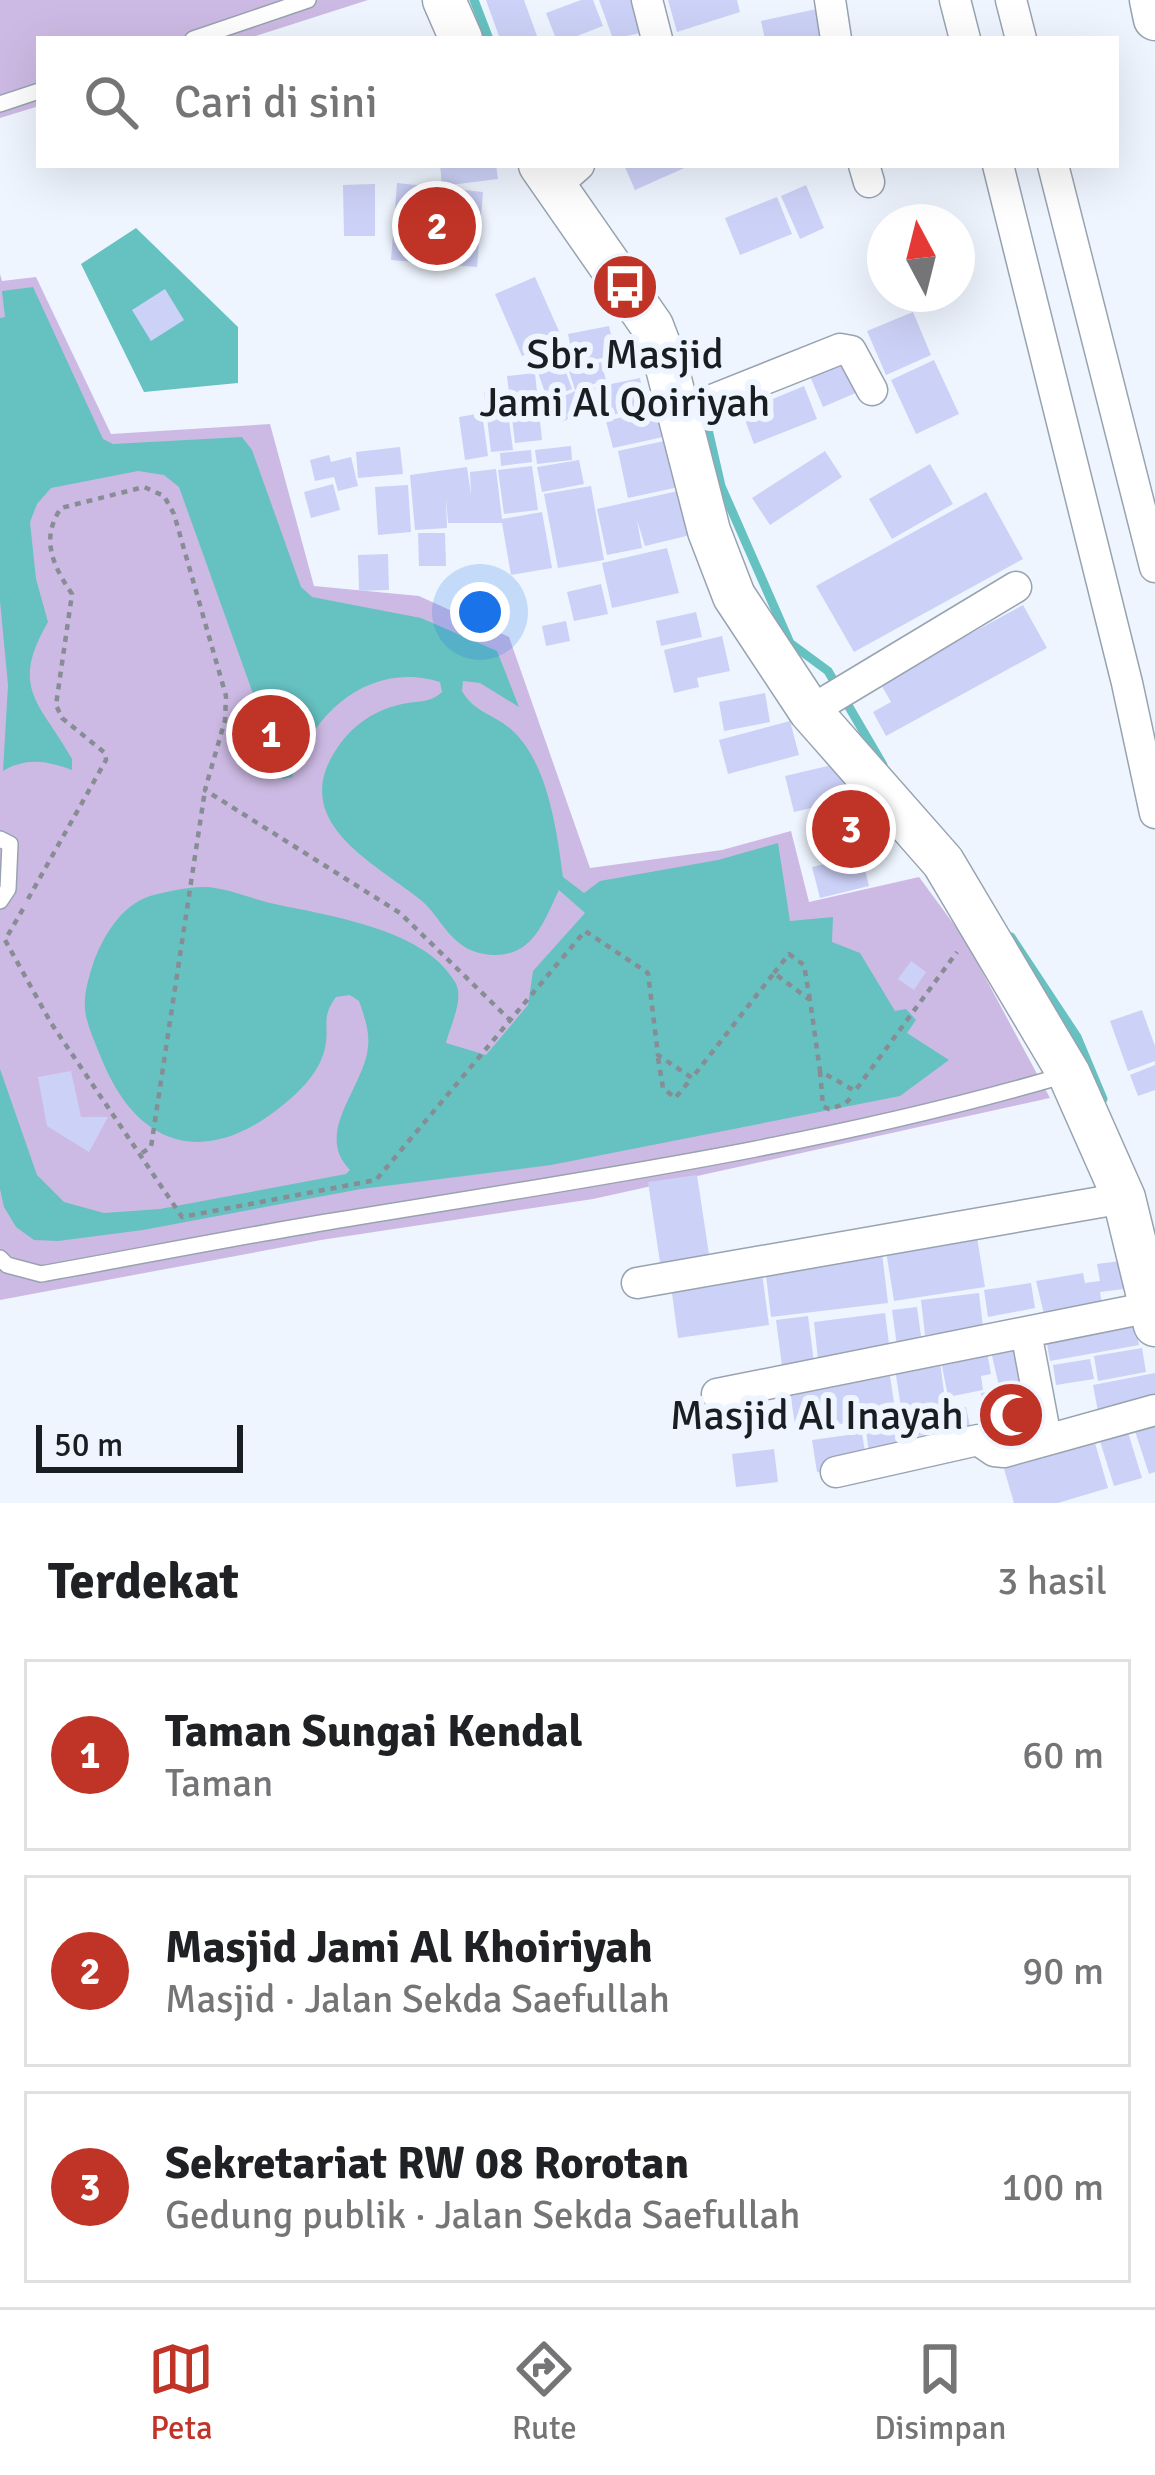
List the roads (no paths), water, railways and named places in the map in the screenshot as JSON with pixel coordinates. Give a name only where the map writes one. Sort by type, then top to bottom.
[{"type":"street","points":[[444,0],[460,36]]},
{"type":"street","points":[[647,0],[656,36]]},
{"type":"street","points":[[830,0],[836,36]]},
{"type":"street","points":[[956,0],[957,36]]},
{"type":"street","points":[[1011,0],[1020,36]]},
{"type":"street","points":[[1150,0],[1155,19]]},
{"type":"street","points":[[999,168],[1155,813]]},
{"type":"street","points":[[1054,168],[1155,567]]},
{"type":"street","points":[[562,173],[652,326],[691,410],[709,531],[734,596],[835,696],[980,920],[1069,1074],[1124,1198],[1153,1316],[1026,1332],[717,1394]]},
{"type":"street","points":[[1011,215],[1063,205]]},
{"type":"street","points":[[691,410],[840,349],[851,352],[872,390]]},
{"type":"street","points":[[835,696],[1016,587]]},
{"type":"street","points":[[637,1283],[1124,1198]]},
{"type":"street","points":[[1026,1332],[1046,1438]]},
{"type":"street","points":[[836,1472],[978,1440],[1004,1452],[1155,1410]]},
{"type":"lane","points":[[202,36],[308,0]]},
{"type":"lane","points":[[0,104],[36,92]]},
{"type":"lane","points":[[0,839],[10,844],[8,889],[0,901]]},
{"type":"lane","points":[[0,1258],[8,1265],[41,1274],[325,1222],[597,1180],[981,1100],[1069,1074]]},
{"type":"water","points":[[136,228],[238,327],[238,383],[144,392],[81,264]]},
{"type":"water","points":[[33,287],[103,439],[113,444],[242,437],[252,450],[301,587],[312,597],[421,618],[497,651],[519,707],[480,683],[463,681],[462,691],[514,732],[535,762],[549,800],[563,877],[584,893],[600,881],[718,860],[778,843],[790,921],[833,917],[832,942],[860,953],[895,1011],[906,1009],[916,1020],[907,1033],[949,1060],[900,1096],[551,1165],[361,1189],[58,1241],[34,1240],[16,1227],[0,1189],[0,1069],[37,1175],[64,1202],[104,1213],[160,1209],[350,1170],[340,1156],[338,1126],[365,1063],[368,1041],[359,1001],[350,995],[336,997],[331,1005],[323,1056],[306,1083],[261,1121],[233,1135],[182,1140],[158,1132],[118,1092],[88,1023],[86,992],[107,933],[140,900],[211,887],[396,936],[440,963],[455,982],[458,1004],[446,1043],[486,1055],[528,1005],[533,971],[585,913],[559,890],[542,925],[518,950],[492,955],[474,951],[453,938],[422,901],[364,857],[331,822],[323,801],[323,779],[341,743],[375,714],[438,695],[440,682],[414,677],[367,686],[328,713],[313,732],[292,777],[274,774],[266,730],[179,487],[164,475],[138,471],[51,488],[37,504],[30,522],[36,579],[48,622],[31,664],[30,680],[40,708],[72,759],[72,770],[37,762],[3,771],[8,685],[0,601],[0,318],[5,317],[2,291]]},
{"type":"waterway","points":[[474,0],[488,36]]},
{"type":"waterway","points":[[704,412],[721,486],[790,643],[828,671],[883,765]]},
{"type":"waterway","points":[[1011,937],[1077,1037],[1103,1099]]},
{"type":"place","name":"Masjid Jami Al Khoiriyah","points":[[437,226]]},
{"type":"place","name":"Sbr. Masjid Jami Al Qoiriyah","points":[[625,287]]},
{"type":"place","name":"Taman Sungai Kendal","points":[[271,734]]},
{"type":"place","name":"Sekretariat RW 08 Rorotan","points":[[851,829]]},
{"type":"place","name":"Masjid Al Inayah","points":[[1011,1415]]}]
